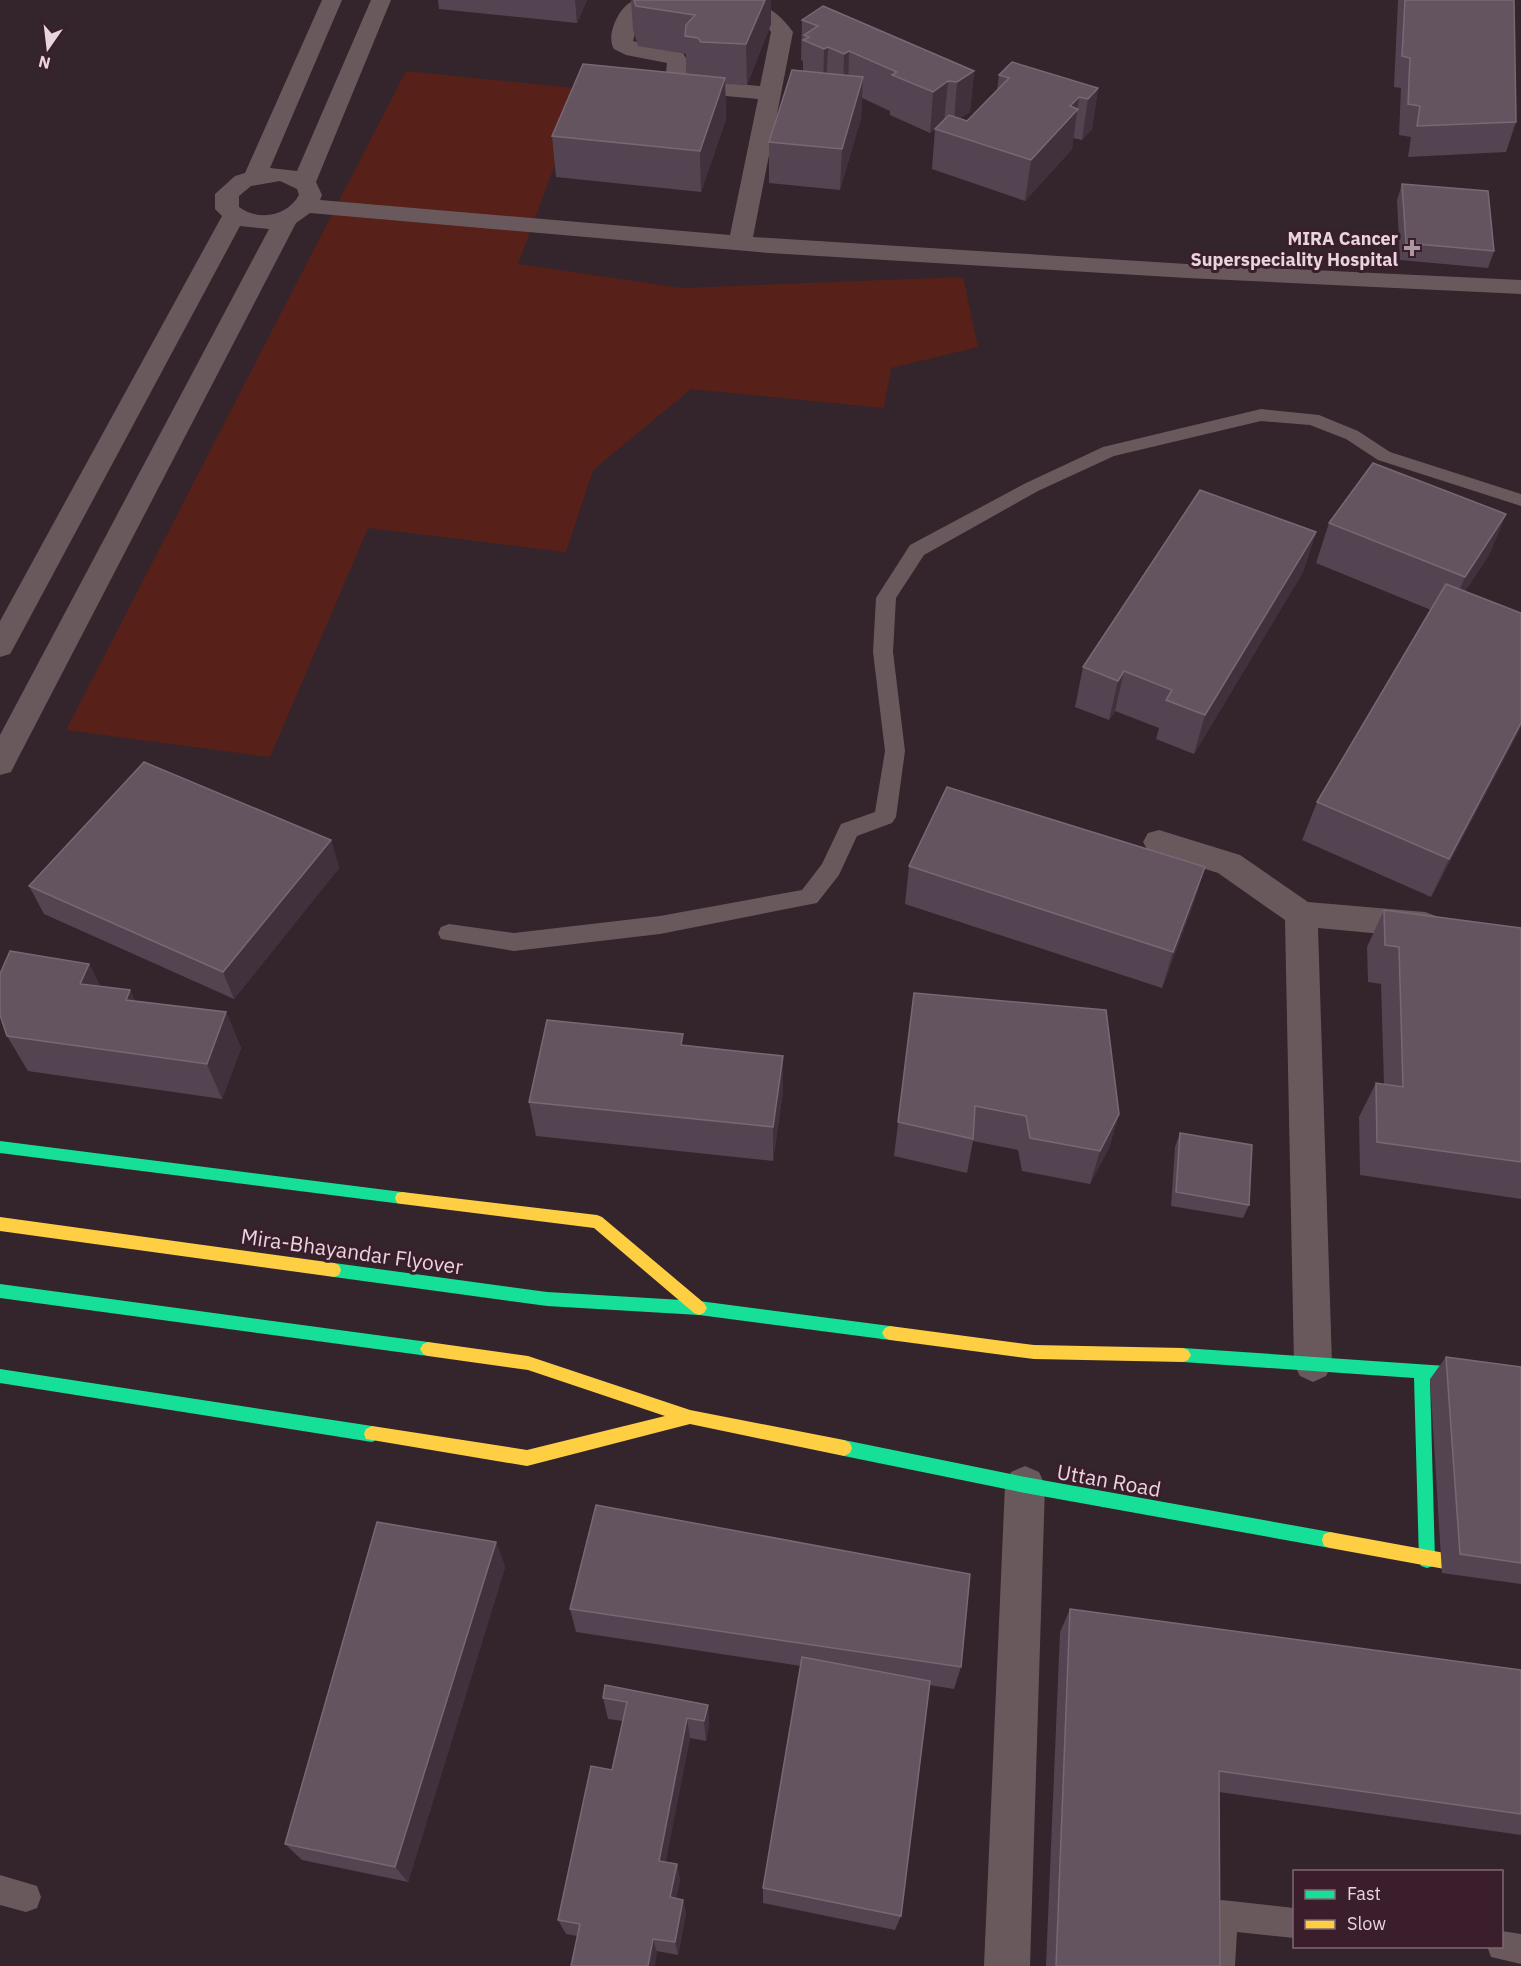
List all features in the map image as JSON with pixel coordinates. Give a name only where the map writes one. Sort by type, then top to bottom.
[{"type":"main road","points":[[0,1147],[597,1222],[699,1308],[1034,1353],[1171,1354],[1422,1371],[1521,1384]]},
{"type":"main road","name":"Mira-Bhayandar Flyover","points":[[0,1224],[547,1299],[699,1308]]},
{"type":"main road","points":[[0,1291],[528,1363],[690,1417]]},
{"type":"main road","points":[[1422,1371],[1428,1560]]},
{"type":"main road","points":[[0,1376],[527,1458],[690,1417]]},
{"type":"main road","name":"Uttan Road","points":[[690,1417],[1025,1485],[1428,1560],[1521,1575]]},
{"type":"street","points":[[650,0],[633,11],[622,33],[622,44],[634,50],[675,58],[679,65],[676,81],[680,86],[771,93]]},
{"type":"street","points":[[722,0],[741,2],[760,9],[776,21],[782,32],[740,243]]},
{"type":"street","points":[[255,176],[356,4]]},
{"type":"street","points":[[305,181],[356,4]]},
{"type":"street","points":[[0,765],[297,212],[313,197],[305,181],[282,173],[255,176],[234,186],[227,194],[225,201],[227,209],[234,216],[256,222],[297,212],[1187,271],[1521,287]]},
{"type":"street","points":[[0,647],[234,216]]},
{"type":"street","points":[[1159,842],[1229,864],[1301,914],[1432,926]]},
{"type":"street","points":[[1301,914],[1313,1364]]},
{"type":"street","points":[[1007,1966],[1025,1485]]},
{"type":"lane","points":[[448,933],[514,942],[660,925],[808,897],[831,869],[849,830],[885,817],[895,751],[883,652],[886,598],[916,550],[1032,487],[1109,451],[1261,415],[1313,419],[1352,435],[1384,456],[1521,500]]},
{"type":"lane","points":[[1220,1966],[1221,1915],[1293,1923]]},
{"type":"lane","points":[[1503,1946],[1521,1949]]},
{"type":"shaded area","points":[[406,71],[583,89],[518,264],[682,288],[963,277],[978,347],[891,368],[884,408],[691,389],[593,470],[566,552],[368,528],[270,757],[66,730]]},
{"type":"building","points":[[634,0],[765,0],[746,44],[701,42],[698,38],[685,36],[686,25],[695,15],[636,6]]},
{"type":"building","points":[[1405,0],[1514,0],[1516,122],[1417,126],[1420,106],[1408,104],[1410,58],[1402,56]]},
{"type":"building","points":[[823,6],[974,71],[957,82],[948,81],[933,92],[892,75],[897,72],[849,51],[844,54],[803,40],[809,37],[804,35],[818,26],[802,20]]},
{"type":"building","points":[[1012,62],[1098,88],[1088,99],[1079,97],[1070,106],[1078,109],[1031,160],[935,129],[949,115],[967,121],[1009,78],[999,75]]},
{"type":"building","points":[[583,64],[725,78],[700,151],[552,136]]},
{"type":"building","points":[[792,70],[863,77],[842,149],[769,142]]},
{"type":"building","points":[[1402,184],[1488,191],[1494,251],[1406,243]]},
{"type":"building","points":[[1373,463],[1506,514],[1465,577],[1329,523]]},
{"type":"building","points":[[1200,490],[1316,532],[1205,715],[1166,700],[1172,690],[1124,671],[1118,681],[1083,667]]},
{"type":"building","points":[[1446,584],[1521,613],[1521,723],[1449,859],[1317,802]]},
{"type":"building","points":[[144,762],[331,840],[223,972],[29,886]]},
{"type":"building","points":[[947,787],[1205,867],[1173,952],[909,866]]},
{"type":"building","points":[[1384,910],[1521,928],[1521,1162],[1377,1142],[1376,1083],[1403,1087],[1399,947],[1385,945]]},
{"type":"building","points":[[10,951],[89,964],[80,984],[130,990],[126,1000],[226,1012],[207,1064],[7,1036],[0,1015],[0,974]]},
{"type":"building","points":[[914,993],[1106,1010],[1119,1114],[1100,1151],[1030,1138],[1026,1116],[975,1106],[973,1139],[898,1122]]},
{"type":"building","points":[[547,1020],[683,1034],[681,1045],[783,1056],[773,1127],[529,1102]]},
{"type":"building","points":[[1180,1133],[1252,1145],[1249,1205],[1176,1192]]},
{"type":"building","points":[[1446,1357],[1521,1367],[1521,1563],[1460,1554]]},
{"type":"building","points":[[596,1505],[970,1574],[961,1667],[570,1609]]},
{"type":"building","points":[[377,1522],[496,1542],[395,1867],[285,1844]]},
{"type":"building","points":[[1070,1609],[1521,1670],[1521,1814],[1219,1771],[1220,1966],[1056,1966]]},
{"type":"building","points":[[802,1657],[930,1681],[901,1916],[763,1888]]},
{"type":"building","points":[[605,1685],[708,1705],[704,1721],[687,1718],[659,1861],[677,1864],[670,1897],[683,1900],[675,1942],[653,1939],[648,1966],[571,1966],[580,1924],[558,1920],[591,1766],[612,1770],[627,1702],[603,1698]]},
{"type":"traffic: fast","points":[[0,1147],[402,1198]]},
{"type":"traffic: fast","points":[[334,1270],[547,1299],[699,1308],[890,1333]]},
{"type":"traffic: fast","points":[[0,1291],[428,1349]]},
{"type":"traffic: fast","points":[[1183,1355],[1446,1373],[1521,1384]]},
{"type":"traffic: fast","points":[[1422,1371],[1427,1560]]},
{"type":"traffic: fast","points":[[0,1376],[372,1434]]},
{"type":"traffic: fast","points":[[844,1448],[1025,1485],[1330,1540]]},
{"type":"traffic: slow","points":[[402,1198],[597,1222],[699,1308]]},
{"type":"traffic: slow","points":[[0,1224],[334,1270]]},
{"type":"traffic: slow","points":[[890,1333],[1034,1352],[1183,1355]]},
{"type":"traffic: slow","points":[[428,1349],[528,1363],[690,1417],[844,1448]]},
{"type":"traffic: slow","points":[[372,1434],[527,1458],[690,1417]]},
{"type":"traffic: slow","points":[[1330,1540],[1521,1575]]},
{"type":"place","name":"MIRA Cancer Superspeciality Hospital","points":[[1412,248]]}]
